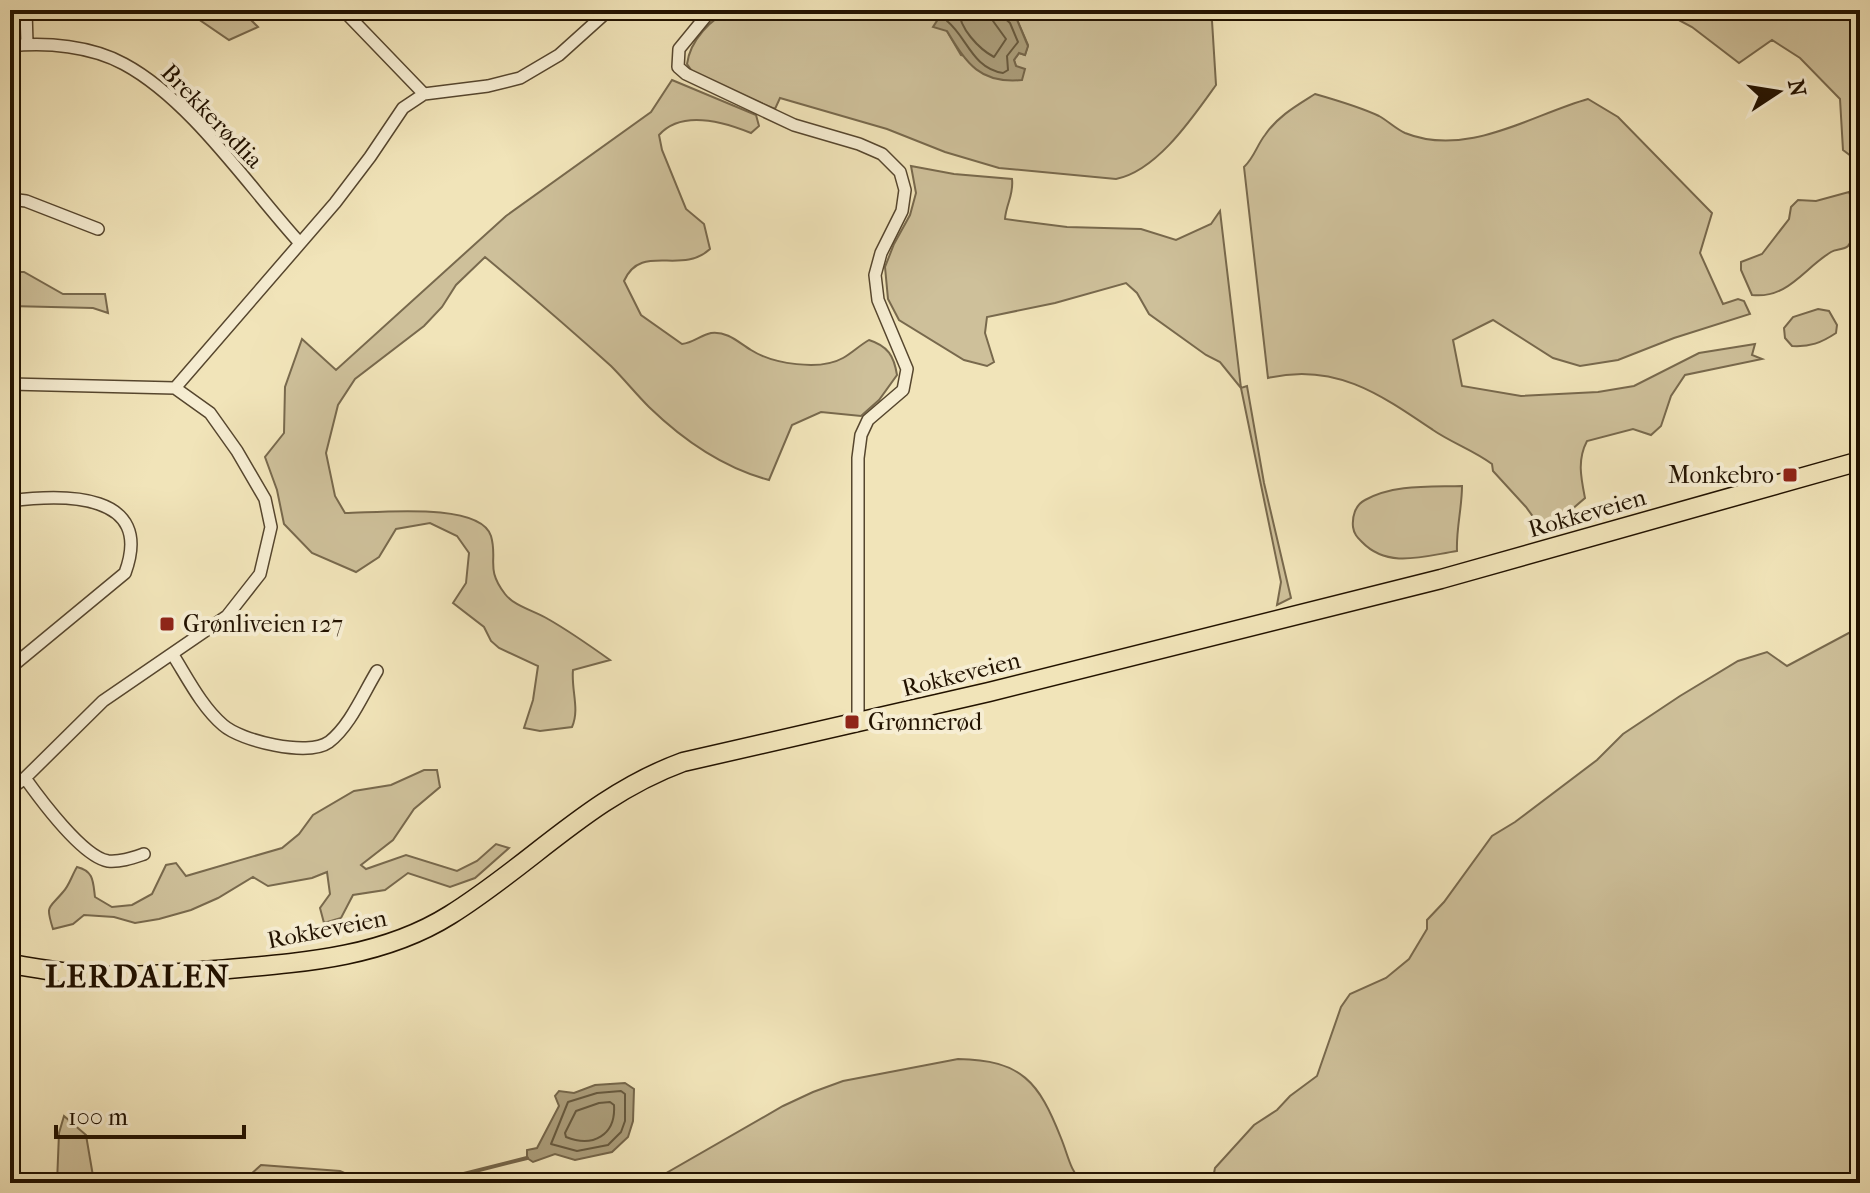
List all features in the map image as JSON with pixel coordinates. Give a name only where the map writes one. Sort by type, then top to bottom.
[{"type":"main road","name":"Rokkeveien","points":[[10,964],[91,975],[166,974],[290,963],[382,946],[407,938],[451,914],[602,802],[636,781],[683,762],[858,723],[1441,579],[1860,461]]},
{"type":"street","points":[[26,10],[27,44]]},
{"type":"street","points":[[343,10],[424,94]]},
{"type":"street","points":[[175,388],[335,203],[403,108],[424,94],[488,86],[520,78],[559,55],[609,10]]},
{"type":"street","points":[[711,10],[679,49],[678,67],[686,74],[794,125],[882,154],[900,172],[904,182],[902,211],[881,253],[875,275],[878,300],[907,369],[903,390],[868,420],[861,435],[858,458],[858,723]]},
{"type":"street","name":"Brekkerødlia","points":[[10,46],[27,44],[87,50],[122,63],[140,74],[179,106],[299,242]]},
{"type":"street","points":[[10,199],[26,201],[98,229]]},
{"type":"street","points":[[10,384],[175,388],[210,413],[237,451],[265,499],[271,527],[260,574],[227,616],[103,701],[10,789]]},
{"type":"street","points":[[10,501],[80,499],[107,505],[122,519],[132,536],[133,554],[125,573],[10,668]]},
{"type":"street","points":[[173,655],[208,710],[226,728],[289,748],[312,749],[327,744],[340,731],[377,671]]},
{"type":"street","points":[[25,778],[79,843],[105,861],[125,861],[144,854]]},
{"type":"shaded area","points":[[185,10],[241,10],[258,27],[229,40]]},
{"type":"shaded area","points":[[733,10],[944,10],[938,16],[961,55],[1016,66],[1014,60],[1019,53],[1025,55],[1028,45],[1015,15],[1001,10],[1201,10],[1212,21],[1216,85],[1173,141],[1131,174],[1116,179],[999,168],[945,152],[887,129],[780,98],[775,109],[694,74],[687,64],[692,47],[710,24]]},
{"type":"shaded area","points":[[1660,10],[1860,10],[1860,160],[1843,150],[1840,99],[1800,58],[1772,40],[1739,63],[1692,27]]},
{"type":"shaded area","points":[[672,80],[756,115],[759,126],[751,133],[716,122],[691,120],[668,127],[659,135],[686,209],[704,224],[710,249],[699,257],[651,261],[631,270],[624,281],[641,315],[682,344],[711,333],[723,334],[760,355],[797,364],[833,362],[869,340],[889,353],[897,375],[879,400],[861,416],[821,412],[792,425],[769,480],[720,460],[675,430],[611,366],[485,257],[456,285],[442,307],[424,326],[355,379],[338,405],[326,453],[335,496],[345,513],[448,513],[483,525],[493,544],[495,577],[509,598],[579,638],[610,660],[573,670],[575,713],[572,727],[540,731],[524,728],[533,700],[538,666],[499,648],[491,641],[484,627],[453,603],[466,583],[469,553],[457,536],[430,523],[396,529],[379,557],[356,572],[312,553],[284,524],[277,490],[265,457],[284,433],[285,387],[302,339],[336,370],[506,216],[651,112]]},
{"type":"shaded area","points":[[1315,94],[1372,113],[1405,133],[1428,139],[1452,140],[1498,131],[1588,99],[1618,117],[1712,213],[1700,253],[1723,304],[1738,299],[1744,301],[1750,314],[1618,360],[1580,366],[1553,358],[1493,320],[1453,340],[1462,386],[1521,396],[1598,392],[1634,386],[1699,353],[1755,344],[1752,355],[1762,359],[1685,375],[1671,396],[1661,426],[1651,435],[1633,429],[1587,441],[1581,462],[1585,498],[1563,517],[1542,529],[1493,471],[1492,464],[1440,435],[1394,404],[1355,384],[1335,378],[1292,374],[1268,378],[1244,167],[1276,122]]},
{"type":"shaded area","points":[[911,166],[954,174],[1012,179],[1005,219],[1067,227],[1141,229],[1176,240],[1211,224],[1220,211],[1241,388],[1220,362],[1149,314],[1137,293],[1126,283],[1055,303],[987,317],[985,333],[994,362],[987,366],[964,360],[899,320],[888,299],[885,267],[910,215],[916,193]]},
{"type":"shaded area","points":[[1849,192],[1855,227],[1848,246],[1831,252],[1785,288],[1765,295],[1752,295],[1741,270],[1741,262],[1762,254],[1789,219],[1791,207],[1798,200],[1816,201]]},
{"type":"shaded area","points":[[10,272],[24,272],[63,294],[105,294],[108,313],[93,308],[10,306]]},
{"type":"shaded area","points":[[1818,309],[1829,311],[1837,325],[1836,333],[1815,344],[1792,346],[1785,338],[1784,328],[1793,317]]},
{"type":"shaded area","points":[[1247,386],[1264,483],[1291,598],[1277,605],[1281,582],[1241,388]]},
{"type":"shaded area","points":[[1462,486],[1457,551],[1407,558],[1383,556],[1354,532],[1353,519],[1357,508],[1376,495],[1412,487]]},
{"type":"shaded area","points":[[1860,627],[1860,1183],[1212,1183],[1215,1168],[1254,1125],[1317,1076],[1341,1007],[1350,994],[1386,978],[1409,959],[1427,929],[1427,920],[1444,902],[1492,836],[1597,760],[1623,734],[1738,661],[1767,652],[1787,666]]},
{"type":"shaded area","points":[[424,770],[437,770],[440,787],[414,809],[393,840],[361,865],[366,869],[406,855],[457,871],[477,861],[496,844],[509,848],[475,878],[450,887],[408,873],[385,890],[353,895],[341,918],[324,923],[320,908],[330,894],[327,872],[268,886],[253,877],[218,898],[159,919],[135,923],[114,917],[84,915],[73,924],[53,929],[50,908],[65,890],[77,867],[90,874],[95,897],[112,907],[132,905],[152,894],[166,865],[176,863],[186,876],[282,848],[299,834],[313,815],[354,791],[391,785]]},
{"type":"shaded area","points":[[958,1059],[998,1064],[1013,1070],[1036,1089],[1082,1183],[649,1183],[813,1092],[843,1081]]},
{"type":"shaded area","points":[[64,1116],[86,1135],[93,1176],[98,1183],[57,1183],[59,1133]]},
{"type":"shaded area","points":[[261,1165],[340,1171],[367,1183],[241,1183]]},
{"type":"water","points":[[944,10],[1001,10],[1015,15],[1028,46],[1025,55],[1019,53],[1014,60],[1016,66],[1025,69],[1022,80],[995,79],[968,62],[947,31],[933,27]]},
{"type":"water","points":[[625,1083],[634,1089],[633,1121],[628,1137],[612,1152],[575,1160],[555,1154],[533,1162],[527,1158],[527,1150],[537,1148],[559,1106],[555,1096],[559,1091],[574,1093],[595,1085]]},
{"type":"waterway","points":[[428,1183],[527,1158]]},
{"type":"place","name":"Monkebro","points":[[1790,475]]},
{"type":"place","name":"Grønliveien 127","points":[[167,624]]},
{"type":"place","name":"Grønnerød","points":[[852,722]]},
{"type":"district","name":"LERDALEN","points":[[138,976]]}]
